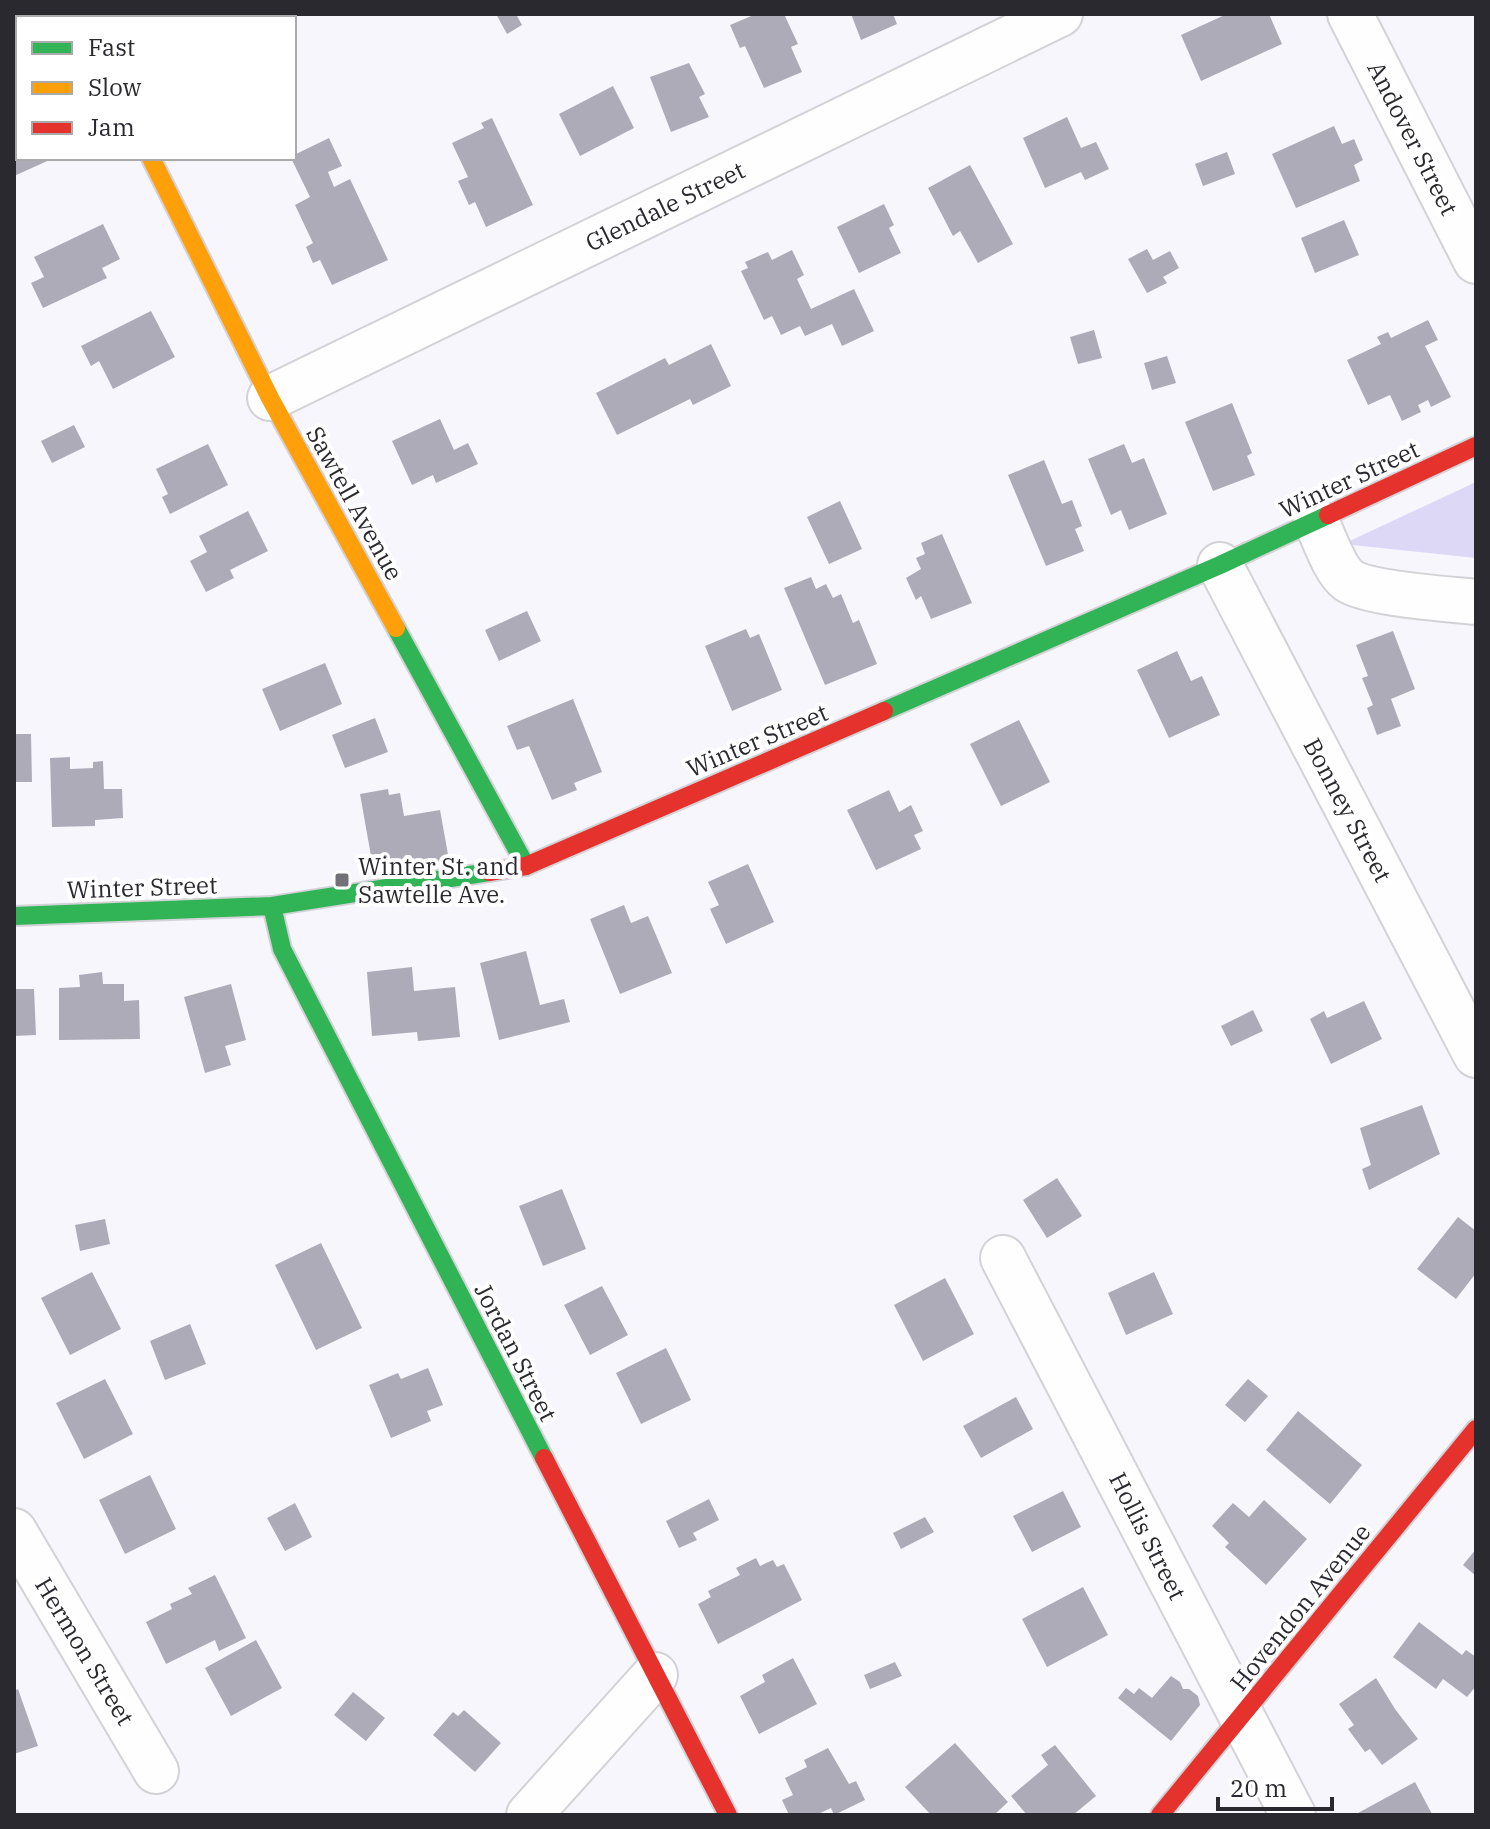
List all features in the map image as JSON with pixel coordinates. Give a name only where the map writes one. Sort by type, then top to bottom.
[{"type":"street","name":"Glendale Street","points":[[270,398],[1060,14]]},
{"type":"street","name":"Andover Street","points":[[1350,14],[1476,261]]},
{"type":"street","name":"Sawtell Avenue","points":[[152,160],[270,398],[526,866]]},
{"type":"street","name":"Winter Street","points":[[14,916],[272,906],[526,866],[1220,565],[1476,446]]},
{"type":"street","points":[[1316,521],[1339,570],[1348,580],[1383,591],[1476,602]]},
{"type":"street","name":"Bonney Street","points":[[1220,565],[1476,1055]]},
{"type":"street","name":"Jordan Street","points":[[272,906],[282,949],[728,1815]]},
{"type":"street","name":"Hollis Street","points":[[1003,1258],[1293,1815]]},
{"type":"street","name":"Hovendon Avenue","points":[[1160,1815],[1476,1429]]},
{"type":"street","name":"Hermon Street","points":[[14,1531],[156,1771]]},
{"type":"street","points":[[529,1815],[655,1675]]},
{"type":"shaded area","points":[[1476,482],[1476,558],[1343,544]]},
{"type":"building","points":[[496,14],[516,14],[522,25],[507,34]]},
{"type":"building","points":[[756,14],[784,14],[798,44],[791,47],[802,72],[764,88],[745,46],[740,48],[730,25]]},
{"type":"building","points":[[851,14],[893,14],[897,24],[861,40]]},
{"type":"building","points":[[1227,14],[1269,14],[1282,44],[1201,81],[1181,35]]},
{"type":"building","points":[[689,63],[705,94],[699,97],[709,117],[671,132],[650,77]]},
{"type":"building","points":[[613,86],[634,128],[580,156],[559,114]]},
{"type":"building","points":[[1067,117],[1081,148],[1096,142],[1109,169],[1085,180],[1081,172],[1045,188],[1023,138]]},
{"type":"building","points":[[492,118],[533,205],[486,227],[475,202],[469,205],[458,181],[468,177],[452,143],[484,128],[481,123]]},
{"type":"building","points":[[1334,126],[1342,144],[1354,139],[1363,160],[1354,165],[1360,181],[1296,208],[1272,154]]},
{"type":"building","points":[[14,129],[16,160],[50,160],[14,176]]},
{"type":"building","points":[[329,138],[342,166],[328,172],[334,187],[350,179],[388,260],[332,285],[320,260],[313,263],[306,247],[313,243],[295,205],[310,197],[292,160],[296,160],[296,154]]},
{"type":"building","points":[[1227,152],[1235,174],[1203,186],[1195,164]]},
{"type":"building","points":[[970,165],[1013,244],[978,263],[960,231],[953,236],[928,188]]},
{"type":"building","points":[[884,204],[894,225],[889,228],[901,253],[859,273],[837,227]]},
{"type":"building","points":[[1344,220],[1359,255],[1315,273],[1301,238]]},
{"type":"building","points":[[103,224],[120,259],[102,268],[107,278],[43,308],[31,283],[44,277],[34,257]]},
{"type":"building","points":[[1147,249],[1153,260],[1170,251],[1179,268],[1163,277],[1167,283],[1147,293],[1128,259]]},
{"type":"building","points":[[792,250],[804,275],[797,279],[811,309],[854,289],[874,331],[842,346],[832,324],[805,336],[800,326],[781,335],[772,316],[764,320],[741,271],[748,268],[745,262],[768,252],[772,260]]},
{"type":"building","points":[[151,311],[175,357],[113,389],[99,361],[91,366],[81,346]]},
{"type":"building","points":[[1428,320],[1438,340],[1425,346],[1451,397],[1431,407],[1428,400],[1418,405],[1421,412],[1402,421],[1390,395],[1368,405],[1347,360],[1381,344],[1377,337],[1388,332],[1391,338]]},
{"type":"building","points":[[1094,330],[1102,358],[1078,364],[1070,337]]},
{"type":"building","points":[[711,344],[731,386],[693,405],[690,399],[617,435],[596,393],[665,358],[669,365]]},
{"type":"building","points":[[1167,356],[1176,383],[1152,390],[1144,363]]},
{"type":"building","points":[[1232,403],[1252,453],[1247,456],[1255,475],[1213,491],[1185,422]]},
{"type":"building","points":[[440,419],[454,450],[468,443],[478,464],[436,483],[433,475],[412,485],[392,441]]},
{"type":"building","points":[[74,425],[85,447],[52,463],[41,441]]},
{"type":"building","points":[[208,444],[228,485],[170,514],[162,497],[168,494],[156,469]]},
{"type":"building","points":[[1124,444],[1132,463],[1144,458],[1167,514],[1129,530],[1121,510],[1111,515],[1088,459]]},
{"type":"building","points":[[1044,460],[1062,504],[1072,500],[1082,526],[1075,529],[1084,551],[1046,566],[1008,475]]},
{"type":"building","points":[[840,501],[862,549],[829,564],[807,517]]},
{"type":"building","points":[[248,511],[268,551],[230,570],[234,578],[206,592],[190,561],[207,552],[199,536]]},
{"type":"building","points":[[942,534],[972,603],[931,619],[921,596],[916,600],[906,578],[921,569],[916,558],[925,554],[921,543]]},
{"type":"building","points":[[811,577],[816,589],[826,584],[833,598],[841,594],[853,623],[859,620],[877,664],[825,685],[784,588]]},
{"type":"building","points":[[527,611],[541,641],[499,661],[485,630]]},
{"type":"building","points":[[746,629],[750,638],[759,634],[782,690],[732,711],[705,646]]},
{"type":"building","points":[[1393,631],[1415,689],[1391,699],[1401,726],[1377,735],[1367,708],[1373,705],[1362,678],[1368,676],[1356,645]]},
{"type":"building","points":[[1177,651],[1191,681],[1202,676],[1220,715],[1169,738],[1137,670]]},
{"type":"building","points":[[325,663],[342,704],[280,731],[262,689]]},
{"type":"building","points":[[573,699],[602,772],[574,783],[577,790],[552,800],[529,746],[517,750],[507,726]]},
{"type":"building","points":[[375,718],[388,752],[345,768],[332,735]]},
{"type":"building","points":[[1019,720],[1050,782],[1001,806],[970,744]]},
{"type":"building","points":[[14,734],[31,734],[32,782],[14,782]]},
{"type":"building","points":[[70,757],[70,769],[93,768],[93,762],[103,761],[104,789],[122,789],[123,818],[95,820],[95,826],[52,827],[50,758]]},
{"type":"building","points":[[388,789],[389,795],[400,793],[404,816],[440,810],[449,860],[374,873],[360,794]]},
{"type":"building","points":[[889,790],[899,812],[911,805],[923,831],[914,835],[921,849],[876,870],[847,810]]},
{"type":"building","points":[[748,864],[774,922],[726,944],[710,909],[719,905],[708,882]]},
{"type":"building","points":[[624,905],[631,923],[648,916],[672,973],[620,994],[590,919]]},
{"type":"building","points":[[526,951],[540,1005],[564,999],[570,1022],[499,1040],[480,963]]},
{"type":"building","points":[[412,967],[414,991],[455,987],[460,1037],[418,1041],[417,1032],[372,1036],[367,972]]},
{"type":"building","points":[[102,972],[103,984],[124,984],[124,1001],[139,1000],[140,1039],[59,1040],[59,988],[80,987],[79,975]]},
{"type":"building","points":[[231,984],[246,1040],[225,1046],[231,1065],[205,1073],[184,997]]},
{"type":"building","points":[[14,989],[34,989],[36,1035],[14,1036]]},
{"type":"building","points":[[1364,1001],[1382,1039],[1331,1064],[1310,1019],[1324,1011],[1327,1018]]},
{"type":"building","points":[[1253,1010],[1263,1031],[1231,1046],[1221,1026]]},
{"type":"building","points":[[1422,1105],[1440,1154],[1369,1190],[1362,1169],[1371,1165],[1360,1128]]},
{"type":"building","points":[[1057,1178],[1082,1216],[1047,1238],[1023,1200]]},
{"type":"building","points":[[562,1189],[586,1249],[543,1266],[519,1206]]},
{"type":"building","points":[[1458,1217],[1476,1231],[1476,1273],[1456,1299],[1417,1269]]},
{"type":"building","points":[[105,1219],[110,1244],[80,1251],[75,1225]]},
{"type":"building","points":[[321,1243],[362,1328],[316,1350],[275,1265]]},
{"type":"building","points":[[92,1272],[121,1329],[70,1355],[41,1298]]},
{"type":"building","points":[[1154,1272],[1173,1314],[1126,1335],[1108,1293]]},
{"type":"building","points":[[945,1278],[974,1334],[923,1361],[894,1305]]},
{"type":"building","points":[[602,1286],[628,1335],[590,1355],[564,1305]]},
{"type":"building","points":[[190,1324],[206,1364],[165,1380],[150,1341]]},
{"type":"building","points":[[666,1348],[691,1400],[641,1424],[616,1373]]},
{"type":"building","points":[[428,1368],[443,1405],[427,1411],[431,1421],[391,1438],[369,1385],[398,1373],[401,1379]]},
{"type":"building","points":[[105,1379],[133,1434],[84,1459],[56,1403]]},
{"type":"building","points":[[1248,1379],[1268,1396],[1245,1422],[1225,1405]]},
{"type":"building","points":[[1016,1397],[1033,1429],[981,1458],[963,1426]]},
{"type":"building","points":[[1298,1411],[1362,1465],[1330,1504],[1266,1450]]},
{"type":"building","points":[[150,1475],[176,1529],[125,1554],[99,1500]]},
{"type":"building","points":[[1063,1491],[1081,1527],[1032,1552],[1013,1516]]},
{"type":"building","points":[[709,1499],[719,1520],[693,1533],[697,1540],[679,1548],[666,1521]]},
{"type":"building","points":[[1264,1500],[1307,1539],[1266,1585],[1225,1547],[1229,1543],[1212,1526],[1233,1503],[1249,1517]]},
{"type":"building","points":[[295,1503],[312,1537],[285,1551],[267,1518]]},
{"type":"building","points":[[925,1517],[934,1532],[901,1549],[893,1533]]},
{"type":"building","points":[[1476,1549],[1476,1576],[1463,1565]]},
{"type":"building","points":[[756,1558],[760,1566],[773,1560],[777,1567],[784,1564],[802,1600],[718,1644],[698,1604],[711,1597],[708,1591],[740,1575],[736,1568]]},
{"type":"building","points":[[215,1575],[246,1638],[219,1651],[215,1640],[166,1664],[146,1622],[172,1609],[170,1604],[192,1594],[188,1588]]},
{"type":"building","points":[[1083,1587],[1108,1635],[1047,1667],[1022,1619]]},
{"type":"building","points":[[1419,1622],[1462,1655],[1466,1650],[1476,1657],[1476,1686],[1467,1697],[1443,1679],[1436,1689],[1393,1657]]},
{"type":"building","points":[[256,1640],[282,1688],[231,1716],[205,1668]]},
{"type":"building","points":[[793,1658],[817,1704],[759,1734],[740,1696],[765,1682],[762,1675]]},
{"type":"building","points":[[895,1662],[902,1676],[870,1689],[864,1675]]},
{"type":"building","points":[[1171,1676],[1180,1682],[1183,1689],[1189,1689],[1198,1696],[1200,1705],[1171,1741],[1118,1698],[1126,1688],[1134,1694],[1139,1688],[1152,1698]]},
{"type":"building","points":[[1376,1678],[1418,1739],[1382,1765],[1370,1749],[1365,1752],[1348,1729],[1354,1725],[1339,1704]]},
{"type":"building","points":[[18,1689],[38,1746],[14,1754],[14,1691]]},
{"type":"building","points":[[353,1692],[385,1718],[366,1741],[334,1715]]},
{"type":"building","points":[[464,1710],[501,1743],[475,1772],[433,1735],[453,1712],[458,1716]]},
{"type":"building","points":[[955,1743],[1008,1802],[994,1815],[931,1815],[905,1787]]},
{"type":"building","points":[[1055,1745],[1096,1796],[1073,1815],[1027,1815],[1011,1796],[1048,1765],[1041,1755]]},
{"type":"building","points":[[828,1748],[849,1784],[856,1781],[865,1800],[834,1815],[831,1808],[816,1815],[789,1815],[782,1800],[793,1795],[785,1778],[807,1767],[804,1760]]},
{"type":"building","points":[[1415,1782],[1432,1814],[1359,1815],[1358,1813]]},
{"type":"traffic: fast","points":[[884,711],[1328,515]]},
{"type":"traffic: fast","points":[[396,628],[526,866]]},
{"type":"traffic: fast","points":[[14,916],[272,906],[489,872]]},
{"type":"traffic: fast","points":[[272,906],[282,949],[544,1458]]},
{"type":"traffic: slow","points":[[152,160],[270,398],[396,628]]},
{"type":"traffic: jam","points":[[1328,515],[1476,446]]},
{"type":"traffic: jam","points":[[489,872],[526,866],[884,711]]},
{"type":"traffic: jam","points":[[1160,1815],[1476,1429]]},
{"type":"traffic: jam","points":[[544,1458],[728,1815]]},
{"type":"place","name":"Winter St. and Sawtelle Ave.","points":[[342,880]]}]
